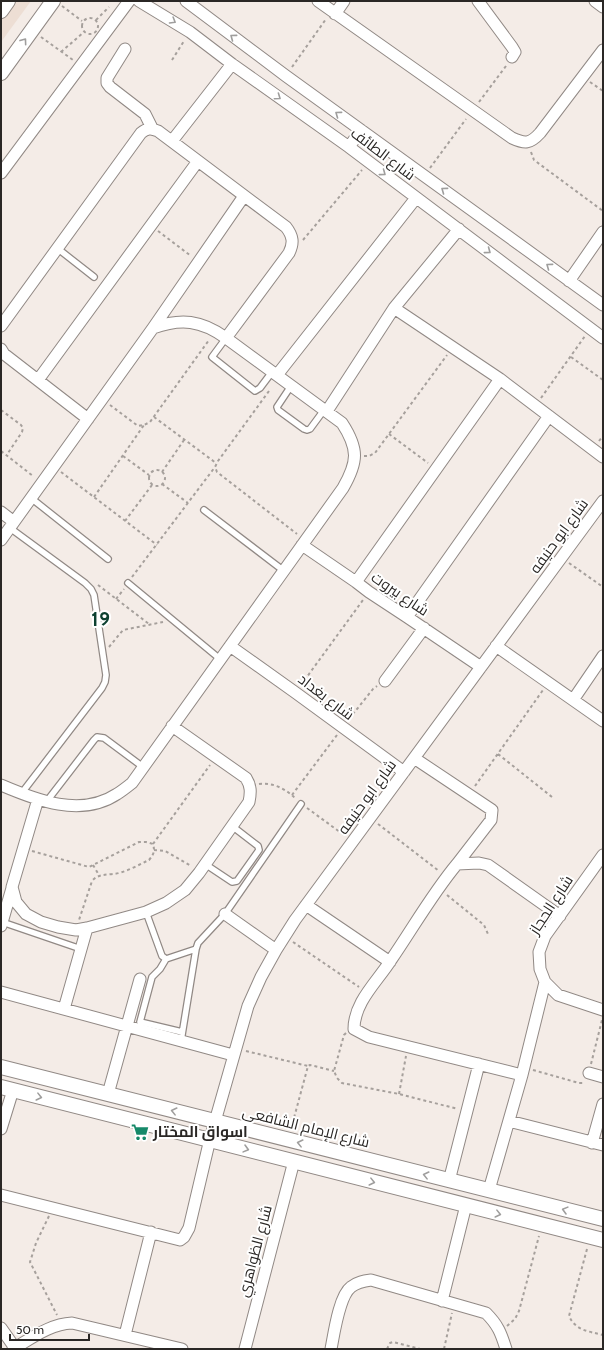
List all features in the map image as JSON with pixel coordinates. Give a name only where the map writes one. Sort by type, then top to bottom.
[{"type":"street","points":[[1,11],[8,1]]},
{"type":"street","points":[[1,173],[129,1]]},
{"type":"street","name":"شارع الطائف","points":[[139,1],[190,32],[232,64],[349,147],[603,338]]},
{"type":"street","name":"شارع الطائف","points":[[186,1],[286,76],[603,305]]},
{"type":"street","points":[[318,1],[512,138],[522,143],[533,141],[603,50]]},
{"type":"street","points":[[333,12],[344,1]]},
{"type":"street","points":[[478,1],[512,47],[515,52],[512,57]]},
{"type":"street","points":[[595,1],[603,7]]},
{"type":"street","points":[[1,73],[32,30],[56,3]]},
{"type":"street","points":[[125,49],[107,78],[107,83],[110,87],[145,114],[152,128]]},
{"type":"street","points":[[172,141],[232,64]]},
{"type":"street","points":[[1,326],[141,133],[146,129],[152,128],[172,141],[286,228],[290,233],[292,247],[226,338]]},
{"type":"street","points":[[349,147],[361,130]]},
{"type":"street","points":[[38,380],[198,161]]},
{"type":"street","points":[[1,540],[88,419],[244,196]]},
{"type":"street","points":[[276,375],[416,198]]},
{"type":"street","points":[[325,410],[394,308],[459,229]]},
{"type":"street","points":[[569,281],[603,232]]},
{"type":"street","points":[[394,308],[500,379],[603,457]]},
{"type":"street","points":[[1,785],[21,794],[43,800],[60,804],[80,806],[99,803],[117,795],[132,783],[343,488],[352,472],[355,454],[351,437],[342,423],[226,338],[216,331],[201,324],[184,321],[168,323],[152,328]]},
{"type":"street","points":[[1,349],[4,354],[88,419]]},
{"type":"street","points":[[356,582],[500,379]]},
{"type":"street","points":[[407,617],[549,416]]},
{"type":"street","name":"شارع ابو حنيفه","points":[[151,1232],[180,1240],[188,1233],[215,1121],[248,1006],[260,978],[284,935],[603,501]]},
{"type":"street","points":[[1,512],[12,525]]},
{"type":"street","name":"شارع بيروت","points":[[304,543],[368,592],[481,667]]},
{"type":"street","points":[[385,681],[424,628]]},
{"type":"street","name":"شارع بغداد","points":[[230,646],[296,692],[404,772]]},
{"type":"street","points":[[496,646],[603,721]]},
{"type":"street","points":[[573,700],[603,656]]},
{"type":"street","points":[[12,887],[16,902],[26,914],[47,924],[58,927],[81,929],[146,912],[166,903],[185,890],[249,802],[251,794],[250,785],[243,775],[172,726]]},
{"type":"street","points":[[414,758],[492,810],[491,820],[438,888],[390,962],[366,993],[354,1020],[354,1029],[369,1037],[479,1064],[523,1071]]},
{"type":"street","points":[[2,924],[23,849],[43,800]]},
{"type":"street","name":"شارع الحجاز","points":[[545,982],[540,969],[539,952],[545,936],[603,855]]},
{"type":"street","points":[[457,864],[479,863],[488,865],[560,916]]},
{"type":"street","points":[[306,905],[390,962]]},
{"type":"street","points":[[225,914],[276,950]]},
{"type":"street","points":[[64,1009],[81,949],[81,929]]},
{"type":"street","points":[[108,1094],[140,979]]},
{"type":"street","points":[[545,982],[558,995],[603,1010]]},
{"type":"street","points":[[489,1190],[523,1071],[545,982]]},
{"type":"street","points":[[1,992],[127,1026],[182,1037],[234,1052]]},
{"type":"street","points":[[449,1181],[479,1064]]},
{"type":"street","name":"شارع الإمام الشافعى","points":[[1,1067],[603,1219]]},
{"type":"street","points":[[589,1073],[603,1077]]},
{"type":"street","points":[[1,1129],[7,1089],[597,1238]]},
{"type":"street","points":[[509,1121],[598,1144],[603,1104]]},
{"type":"street","name":"شارع الظواهري","points":[[245,1349],[294,1161]]},
{"type":"street","points":[[1,1195],[151,1232],[125,1335]]},
{"type":"street","points":[[442,1300],[466,1206]]},
{"type":"street","points":[[331,1349],[343,1296],[350,1287],[360,1282],[371,1280],[486,1313],[500,1330],[506,1349]]},
{"type":"street","points":[[1,1328],[14,1349],[51,1327],[61,1323],[72,1323],[182,1349]]},
{"type":"lane","points":[[57,248],[94,277]]},
{"type":"lane","points":[[226,338],[212,357],[254,391],[276,375]]},
{"type":"lane","points":[[291,386],[276,407],[294,422],[307,430],[310,429],[325,410]]},
{"type":"lane","points":[[31,498],[108,559]]},
{"type":"lane","points":[[204,510],[284,571]]},
{"type":"lane","points":[[12,525],[91,589],[94,596],[106,675],[102,688],[21,794]]},
{"type":"lane","points":[[128,583],[220,659]]},
{"type":"lane","points":[[43,800],[97,737],[104,738],[143,767]]},
{"type":"lane","points":[[196,949],[166,959],[160,969],[152,977],[140,1022],[182,1037],[198,943],[225,914],[301,804]]},
{"type":"lane","points":[[202,868],[232,882],[237,881],[259,850],[258,846],[232,826]]},
{"type":"lane","points":[[146,912],[162,956],[166,959]]},
{"type":"lane","points":[[2,924],[81,949]]},
{"type":"path","points":[[56,3],[82,22]]},
{"type":"path","points":[[96,20],[109,7]]},
{"type":"path","points":[[286,76],[333,12]]},
{"type":"path","points":[[90,17],[96,20],[98,25],[95,33],[89,34],[84,32],[81,27],[82,22],[90,17]]},
{"type":"path","points":[[32,30],[81,67]]},
{"type":"path","points":[[61,52],[84,32]]},
{"type":"path","points":[[172,60],[190,32]]},
{"type":"path","points":[[583,77],[603,91]]},
{"type":"path","points":[[533,141],[531,147],[534,160],[603,211]]},
{"type":"path","points":[[292,247],[302,241],[369,162]]},
{"type":"path","points":[[151,226],[198,262]]},
{"type":"path","points":[[536,406],[590,329]]},
{"type":"path","points":[[102,399],[138,426],[150,422],[216,331]]},
{"type":"path","points":[[355,454],[369,456],[375,453],[452,347]]},
{"type":"path","points":[[571,357],[603,380]]},
{"type":"path","points":[[116,599],[215,467],[276,375]]},
{"type":"path","points":[[1,410],[23,428],[22,432],[6,456]]},
{"type":"path","points":[[154,417],[216,464]]},
{"type":"path","points":[[94,497],[144,425]]},
{"type":"path","points":[[388,434],[436,469]]},
{"type":"path","points":[[162,472],[184,440]]},
{"type":"path","points":[[1,452],[42,483]]},
{"type":"path","points":[[123,456],[149,475],[149,480],[152,485]]},
{"type":"path","points":[[54,466],[157,545]]},
{"type":"path","points":[[215,467],[217,472],[304,543]]},
{"type":"path","points":[[149,475],[153,471],[159,470],[162,472],[165,476],[162,484]]},
{"type":"path","points":[[162,484],[188,503]]},
{"type":"path","points":[[152,485],[157,486],[162,484]]},
{"type":"path","points":[[125,521],[152,485]]},
{"type":"path","points":[[562,557],[603,587]]},
{"type":"path","points":[[296,692],[368,592]]},
{"type":"path","points":[[103,657],[123,630],[165,621],[176,622]]},
{"type":"path","points":[[468,795],[549,682]]},
{"type":"path","points":[[498,754],[552,797]]},
{"type":"path","points":[[81,929],[92,881],[99,875],[115,874],[149,860],[153,856],[153,844],[216,756]]},
{"type":"path","points":[[370,818],[446,877]]},
{"type":"path","points":[[23,849],[89,866],[139,842],[153,844]]},
{"type":"path","points":[[154,850],[166,850],[184,862],[202,868]]},
{"type":"path","points":[[93,865],[99,875]]},
{"type":"path","points":[[438,888],[484,926],[488,934]]},
{"type":"path","points":[[284,935],[366,993]]},
{"type":"path","points":[[523,1071],[583,1083],[587,1079],[589,1073],[603,1014]]},
{"type":"path","points":[[354,1029],[348,1031],[344,1035],[334,1071],[337,1078],[342,1083],[399,1094],[467,1112]]},
{"type":"path","points":[[399,1094],[407,1046]]},
{"type":"path","points":[[234,1052],[308,1066],[310,1065],[334,1071]]},
{"type":"path","points":[[288,1140],[308,1066]]},
{"type":"path","points":[[50,1215],[36,1243],[30,1262],[61,1323]]},
{"type":"path","points":[[500,1330],[509,1325],[515,1319],[519,1310],[542,1225]]},
{"type":"path","points":[[597,1238],[569,1316],[579,1329],[603,1335]]},
{"type":"path","points":[[444,1349],[454,1304]]},
{"type":"path","points":[[387,1349],[390,1343],[393,1342],[420,1349]]},
{"type":"shaded area","points":[[1,1],[31,1],[1,42]]},
{"type":"place","name":"اسواق المختار","points":[[140,1132]]},
{"type":"district","name":"19","points":[[101,619]]}]
